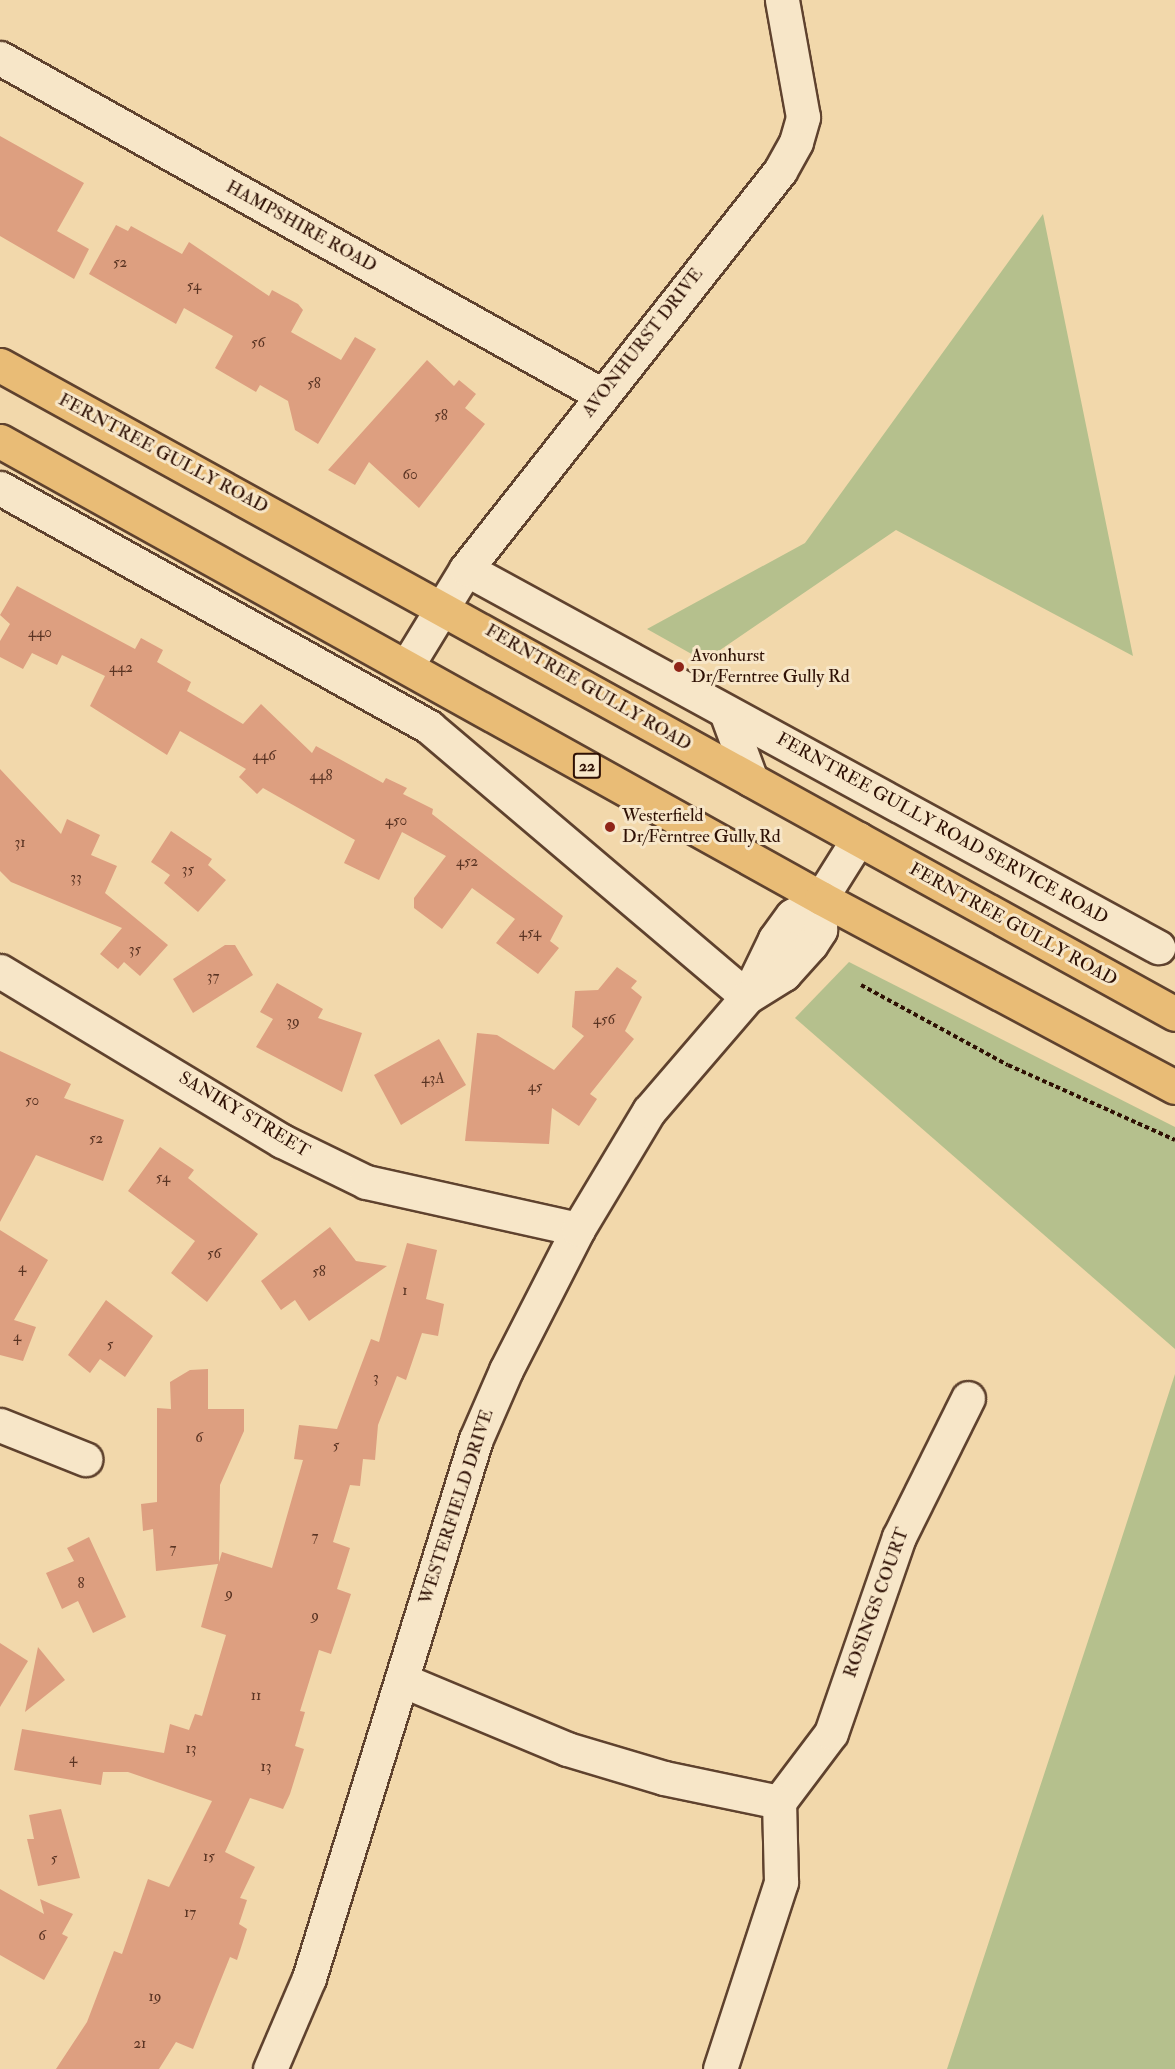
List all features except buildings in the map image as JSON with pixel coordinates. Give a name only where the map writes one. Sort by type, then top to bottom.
[{"type":"main road","name":"FERNTREE GULLY ROAD","points":[[0,365],[441,605],[751,780],[1175,1014]]},
{"type":"main road","name":"22","points":[[0,441],[408,664],[821,898],[1175,1087]]},
{"type":"street","name":"AVONHURST DRIVE","points":[[408,664],[441,605],[466,568],[780,171],[796,142],[802,117],[782,0]]},
{"type":"street","name":"HAMPSHIRE ROAD","points":[[0,58],[602,395]]},
{"type":"street","points":[[0,488],[429,728],[747,997]]},
{"type":"street","name":"FERNTREE GULLY ROAD SERVICE ROAD","points":[[466,568],[1158,947]]},
{"type":"street","points":[[726,712],[751,780]]},
{"type":"street","points":[[821,898],[858,839]]},
{"type":"street","name":"WESTERFIELD DRIVE","points":[[270,2069],[309,1978],[476,1439],[578,1229],[649,1111],[747,997],[784,974],[811,944],[820,930],[821,898]]},
{"type":"street","name":"SANIKY STREET","points":[[0,970],[282,1142],[366,1182],[578,1229]]},
{"type":"street","name":"ROSINGS COURT","points":[[779,1802],[831,1733],[899,1537],[968,1398]]},
{"type":"street","points":[[0,1425],[85,1459]]},
{"type":"street","points":[[402,1680],[567,1749],[664,1778],[779,1802],[781,1882],[720,2069]]},
{"type":"path","points":[[861,985],[1008,1065],[1175,1140]]},
{"type":"green space","points":[[1043,214],[1133,656],[896,530],[704,661],[647,629],[805,543]]},
{"type":"green space","points":[[849,962],[1175,1127],[1175,1349],[795,1018]]},
{"type":"green space","points":[[1175,1374],[1175,2069],[947,2069],[1114,1562]]},
{"type":"place","name":"Avonhurst Dr/Ferntree Gully Rd","points":[[679,667]]},
{"type":"place","name":"Westerfield Dr/Ferntree Gully Rd","points":[[610,827]]}]
